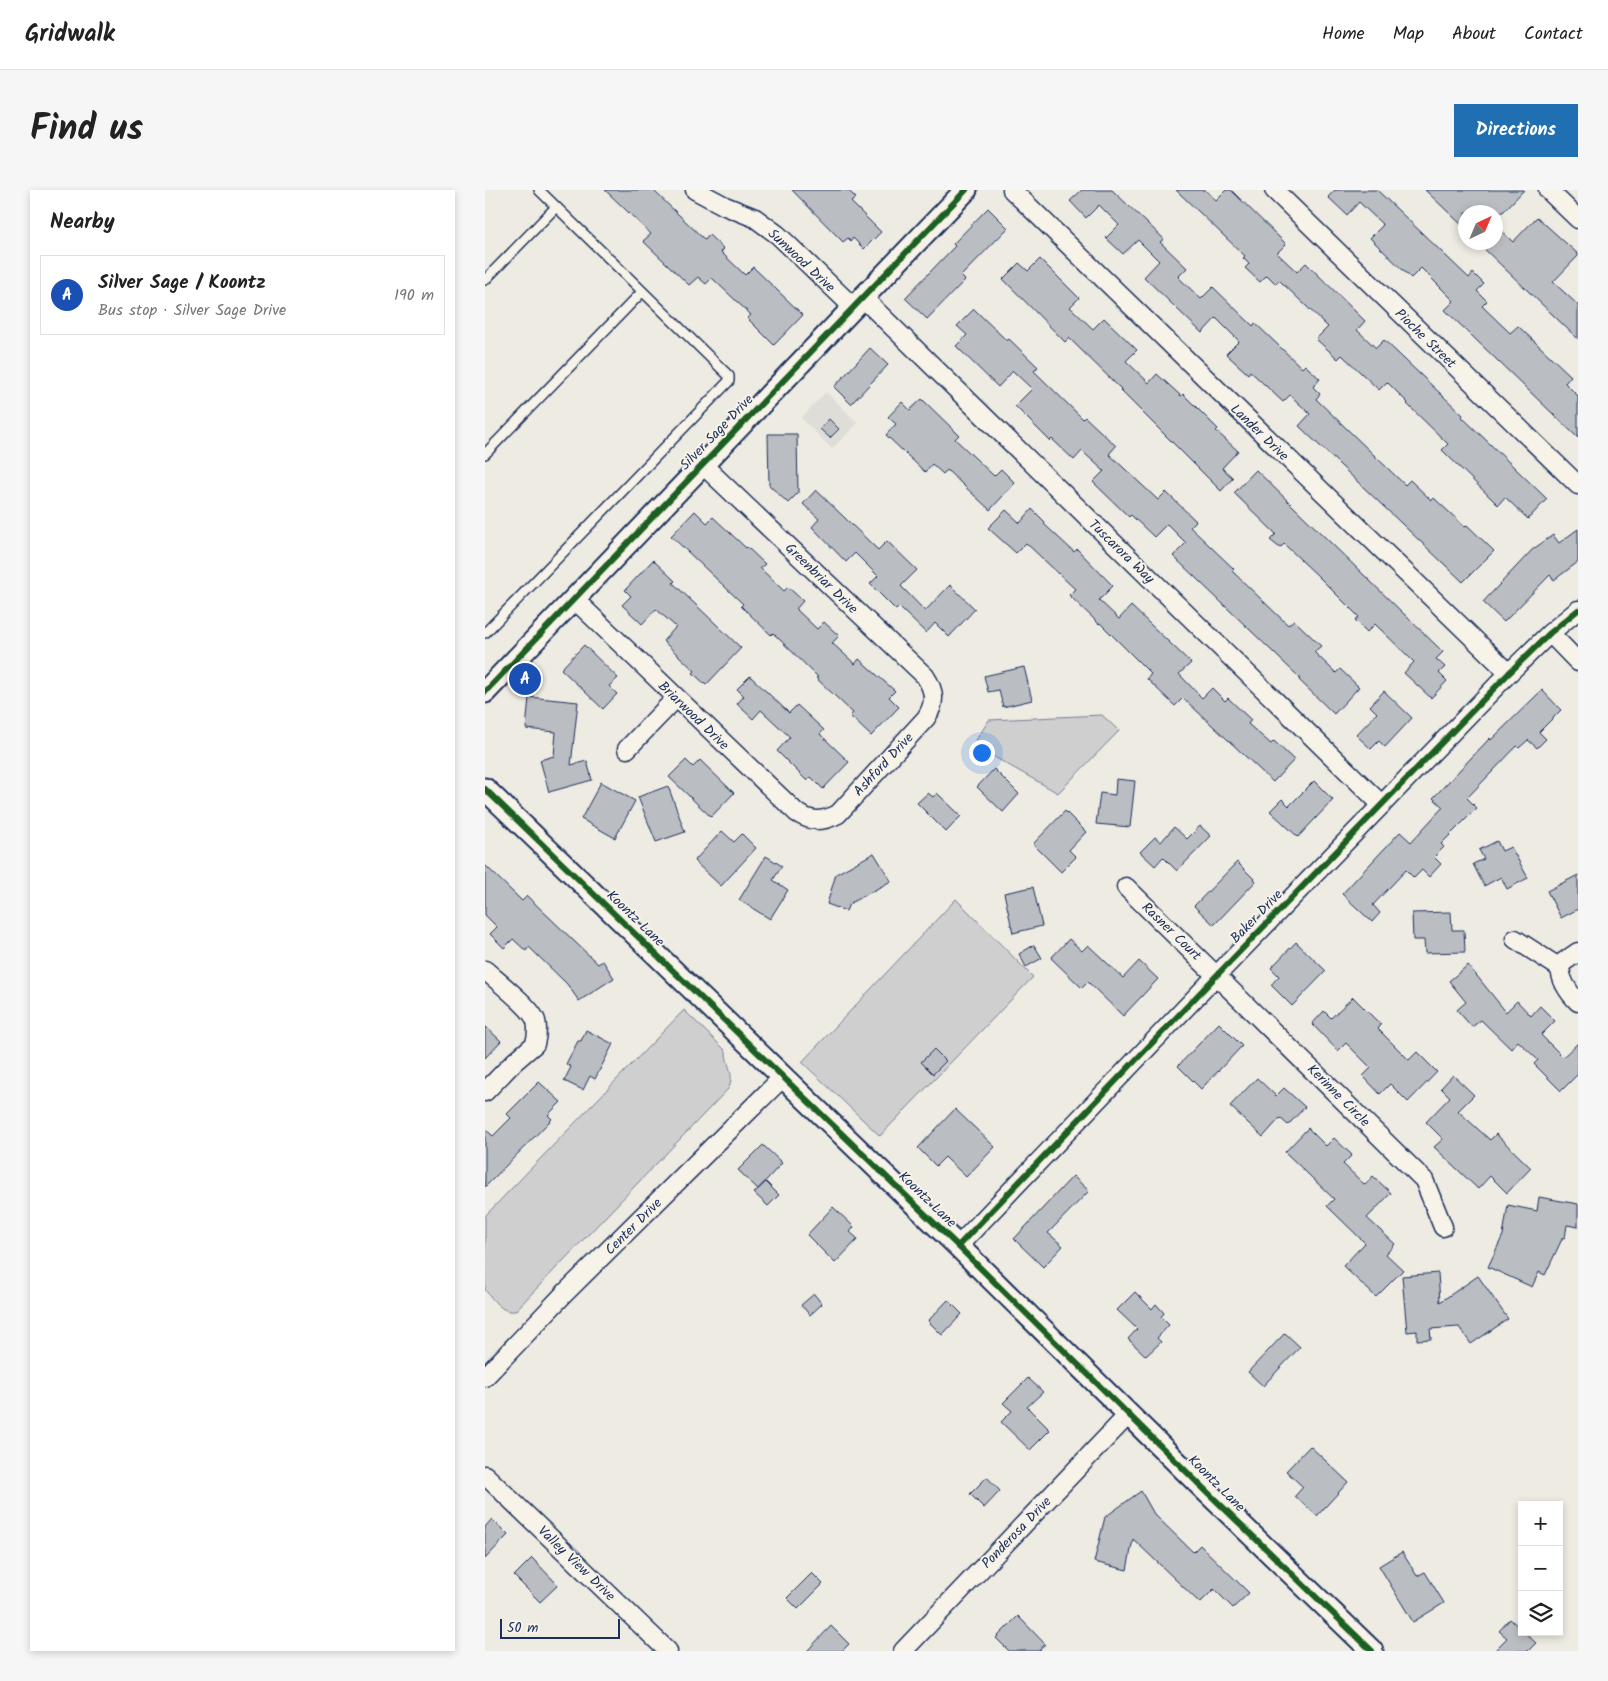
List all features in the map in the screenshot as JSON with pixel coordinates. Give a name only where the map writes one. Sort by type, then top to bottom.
[{"type":"street","name":"Sunwood Drive","points":[[695,190],[725,206],[755,218],[857,302]]},
{"type":"street","name":"Silver Sage Drive","points":[[485,692],[966,190]]},
{"type":"street","name":"Lander Drive","points":[[1011,190],[1509,673]]},
{"type":"street","name":"Pioche Street","points":[[1274,190],[1578,485]]},
{"type":"street","points":[[1548,190],[1578,219]]},
{"type":"street","name":"Tuscarora Way","points":[[857,302],[1381,805]]},
{"type":"street","name":"Greenbriar Drive","points":[[702,464],[925,676],[931,685],[933,697]]},
{"type":"street","name":"Briarwood Drive","points":[[574,599],[797,813],[805,818],[820,821]]},
{"type":"street","name":"Baker Drive","points":[[958,1246],[1509,673],[1550,633],[1578,610]]},
{"type":"street","points":[[1550,633],[1578,662]]},
{"type":"street","name":"Ashford Drive","points":[[820,821],[838,814],[926,718],[931,711],[933,697]]},
{"type":"street","points":[[627,749],[677,698]]},
{"type":"street","name":"Koontz Lane","points":[[485,789],[958,1246],[1210,1495],[1372,1651]]},
{"type":"street","name":"Rasner Court","points":[[1127,887],[1217,975]]},
{"type":"street","points":[[1515,938],[1560,968]]},
{"type":"street","points":[[1578,952],[1562,963],[1560,968],[1567,988],[1578,1002]]},
{"type":"street","points":[[485,970],[535,1018],[538,1030],[535,1044],[514,1062],[485,1092]]},
{"type":"street","name":"Kerinne Circle","points":[[1217,975],[1424,1180],[1443,1227]]},
{"type":"street","name":"Center Drive","points":[[485,1377],[564,1294],[783,1077]]},
{"type":"street","name":"Ponderosa Drive","points":[[903,1651],[1129,1414]]},
{"type":"street","name":"Valley View Drive","points":[[485,1475],[668,1651]]},
{"type":"lane","points":[[485,633],[729,381],[729,376],[539,190]]},
{"type":"lane","points":[[485,280],[556,207]]},
{"type":"lane","points":[[485,454],[642,292]]},
{"type":"shaded area","points":[[826,392],[858,423],[832,449],[801,418]]},
{"type":"shaded area","points":[[1102,715],[1119,731],[1058,793],[973,745],[989,720]]},
{"type":"shaded area","points":[[956,899],[1033,977],[880,1136],[802,1062]]},
{"type":"shaded area","points":[[684,1010],[726,1051],[731,1074],[728,1089],[515,1311],[502,1308],[485,1290],[485,1216]]},
{"type":"building","points":[[605,190],[653,190],[705,240],[709,235],[724,249],[721,252],[745,275],[753,267],[803,315],[774,345],[747,318],[751,315],[712,278],[706,284],[698,277],[689,285],[643,241],[651,234]]},
{"type":"building","points":[[792,190],[848,190],[856,198],[851,202],[881,232],[864,249],[853,238],[851,241],[848,238],[843,242]]},
{"type":"building","points":[[1082,190],[1112,190],[1164,239],[1160,242],[1187,268],[1178,277],[1201,299],[1213,287],[1253,326],[1255,323],[1302,368],[1305,365],[1320,379],[1313,387],[1320,394],[1316,399],[1405,485],[1410,480],[1431,500],[1434,498],[1465,527],[1467,525],[1494,551],[1463,582],[1299,426],[1310,414],[1290,395],[1283,402],[1250,371],[1248,374],[1226,354],[1239,341],[1216,318],[1202,333],[1144,277],[1159,261],[1138,240],[1123,254],[1106,238],[1119,225],[1099,205],[1086,218],[1070,201]]},
{"type":"building","points":[[1176,190],[1205,190],[1216,200],[1226,190],[1231,190],[1286,244],[1277,253],[1297,272],[1306,263],[1365,321],[1357,330],[1376,348],[1384,340],[1547,499],[1528,519],[1505,497],[1498,505],[1442,450],[1448,444],[1387,382],[1379,390],[1342,355],[1338,359],[1316,339],[1328,327],[1279,280],[1276,284],[1267,275],[1260,282],[1245,268],[1249,264],[1243,258],[1245,256]]},
{"type":"building","points":[[1335,190],[1377,190],[1469,278],[1473,273],[1484,284],[1477,291],[1487,301],[1482,306],[1510,333],[1518,326],[1571,376],[1565,383],[1578,396],[1578,438],[1445,310],[1454,301],[1421,268],[1411,278],[1370,238],[1383,225],[1359,202],[1347,215],[1328,197]]},
{"type":"building","points":[[1425,190],[1524,190],[1503,212],[1503,205],[1458,205],[1458,221]]},
{"type":"building","points":[[988,208],[1008,228],[961,276],[965,280],[927,319],[905,298],[955,246],[953,244]]},
{"type":"building","points":[[1537,217],[1578,254],[1553,282],[1578,305],[1578,339],[1485,250],[1503,250],[1503,233],[1513,242]]},
{"type":"building","points":[[1040,259],[1079,298],[1070,307],[1093,329],[1104,318],[1137,350],[1126,361],[1149,383],[1157,374],[1181,396],[1183,394],[1218,429],[1216,431],[1238,451],[1222,468],[1233,478],[1221,491],[1069,338],[1065,342],[1003,279],[1019,263],[1028,271]]},
{"type":"building","points":[[974,309],[1007,341],[1009,339],[1038,367],[1034,371],[1083,419],[1085,417],[1116,446],[1109,454],[1158,500],[1166,492],[1196,521],[1190,527],[1234,569],[1232,571],[1288,625],[1294,620],[1321,646],[1314,652],[1336,673],[1340,669],[1359,687],[1334,714],[1299,680],[1300,678],[1173,556],[1186,543],[1167,524],[1154,537],[1131,515],[1129,517],[1093,482],[1104,471],[1082,451],[1074,460],[1052,439],[1050,441],[1015,406],[1032,389],[1013,371],[998,387],[956,346],[967,335],[957,326]]},
{"type":"building","points":[[870,348],[888,365],[851,404],[834,387]]},
{"type":"building","points":[[922,399],[959,435],[955,439],[994,476],[1001,469],[1015,483],[990,510],[947,470],[943,474],[932,464],[925,472],[886,435],[896,424],[888,417],[902,402],[910,410]]},
{"type":"building","points":[[829,419],[839,429],[830,438],[820,429]]},
{"type":"building","points":[[768,434],[797,434],[798,493],[788,503],[769,485]]},
{"type":"building","points":[[1256,470],[1443,652],[1436,659],[1445,667],[1439,673],[1447,681],[1431,698],[1404,673],[1414,662],[1375,624],[1367,632],[1355,620],[1359,617],[1318,576],[1284,544],[1280,548],[1270,540],[1276,534],[1234,493]]},
{"type":"building","points":[[816,490],[878,550],[887,541],[917,570],[901,586],[925,611],[950,585],[975,609],[949,637],[935,623],[926,633],[899,607],[896,610],[870,584],[878,576],[855,553],[846,562],[812,527],[819,519],[803,504]]},
{"type":"building","points":[[1032,509],[1045,522],[1044,524],[1074,552],[1077,549],[1113,586],[1099,600],[1119,619],[1131,606],[1191,663],[1179,674],[1202,698],[1212,688],[1225,701],[1228,698],[1251,720],[1248,724],[1271,744],[1274,741],[1294,760],[1273,782],[1183,698],[1175,706],[1147,679],[1151,674],[1069,595],[1075,589],[1026,543],[1016,553],[988,528],[1006,510],[1020,523]]},
{"type":"building","points":[[695,511],[707,523],[713,517],[747,547],[765,564],[760,568],[784,591],[788,587],[803,601],[796,609],[817,629],[824,622],[839,636],[832,643],[855,664],[859,659],[895,691],[889,697],[899,707],[871,736],[850,716],[853,713],[816,678],[818,677],[773,633],[771,635],[741,606],[743,604],[671,536]]},
{"type":"building","points":[[1578,529],[1578,562],[1554,580],[1550,575],[1504,622],[1483,602],[1532,550],[1553,535],[1559,543]]},
{"type":"building","points":[[653,560],[675,581],[673,583],[741,648],[706,685],[693,673],[695,671],[663,641],[676,627],[656,609],[642,624],[622,605],[631,596],[625,590]]},
{"type":"building","points":[[584,645],[618,678],[609,686],[617,694],[603,709],[561,669]]},
{"type":"building","points":[[1024,667],[1032,700],[1003,707],[999,690],[988,692],[984,676]]},
{"type":"building","points":[[750,676],[789,713],[797,705],[824,730],[820,734],[849,762],[823,789],[811,777],[807,781],[777,751],[790,737],[761,710],[753,719],[737,704],[744,696],[737,689]]},
{"type":"building","points":[[1542,690],[1561,710],[1539,732],[1546,739],[1537,748],[1528,740],[1519,748],[1517,746],[1467,798],[1477,808],[1441,844],[1444,847],[1434,857],[1441,864],[1429,877],[1422,870],[1414,878],[1406,870],[1373,905],[1380,913],[1372,922],[1342,894],[1400,832],[1411,842],[1443,807],[1433,798],[1490,738],[1491,740]]},
{"type":"building","points":[[1384,691],[1412,718],[1385,747],[1379,741],[1371,749],[1356,735],[1377,713],[1370,706]]},
{"type":"building","points":[[529,697],[578,702],[571,765],[587,761],[592,780],[549,792],[540,760],[554,756],[556,732],[526,729]]},
{"type":"building","points":[[686,760],[693,767],[700,760],[734,793],[711,817],[669,777]]},
{"type":"building","points":[[994,769],[1019,794],[1003,812],[977,787]]},
{"type":"building","points":[[1116,779],[1135,781],[1130,827],[1096,824],[1100,793],[1115,795]]},
{"type":"building","points":[[1314,781],[1333,800],[1298,837],[1270,811],[1282,799],[1289,806]]},
{"type":"building","points":[[601,782],[635,801],[615,838],[581,819]]},
{"type":"building","points":[[668,786],[685,832],[656,842],[638,797]]},
{"type":"building","points":[[928,793],[933,797],[937,793],[961,816],[946,832],[917,803]]},
{"type":"building","points":[[1065,811],[1086,832],[1069,850],[1076,857],[1061,872],[1033,844]]},
{"type":"building","points":[[1200,826],[1211,836],[1177,871],[1163,857],[1155,866],[1140,852],[1155,837],[1161,842],[1174,827],[1187,839]]},
{"type":"building","points":[[722,831],[734,842],[742,834],[756,848],[721,886],[694,861]]},
{"type":"building","points":[[1497,841],[1502,851],[1511,847],[1528,878],[1507,889],[1501,877],[1484,886],[1473,864],[1484,859],[1479,850]]},
{"type":"building","points":[[874,853],[891,881],[849,904],[846,911],[827,904],[836,874]]},
{"type":"building","points":[[766,856],[782,866],[773,880],[788,890],[770,919],[739,900]]},
{"type":"building","points":[[1237,862],[1256,881],[1214,925],[1194,906]]},
{"type":"building","points":[[485,865],[522,901],[527,896],[598,964],[603,961],[614,978],[579,1001],[567,984],[529,947],[526,951],[513,939],[504,948],[490,934],[497,927],[485,915]]},
{"type":"building","points":[[1578,875],[1578,909],[1561,918],[1547,891]]},
{"type":"building","points":[[1033,887],[1042,926],[1013,933],[1004,893]]},
{"type":"building","points":[[1451,912],[1452,930],[1464,930],[1465,952],[1425,953],[1424,940],[1413,940],[1412,913]]},
{"type":"building","points":[[1069,939],[1082,951],[1088,945],[1123,978],[1139,961],[1158,979],[1123,1016],[1088,982],[1082,988],[1051,958]]},
{"type":"building","points":[[1296,942],[1326,971],[1292,1006],[1271,985],[1279,976],[1271,968]]},
{"type":"building","points":[[1034,945],[1042,958],[1026,967],[1019,954]]},
{"type":"building","points":[[1468,965],[1506,1012],[1517,1001],[1531,1016],[1540,1006],[1555,1021],[1541,1035],[1563,1057],[1578,1043],[1578,1074],[1561,1091],[1534,1064],[1538,1060],[1518,1041],[1511,1049],[1481,1020],[1472,1027],[1457,1010],[1466,1002],[1449,981]]},
{"type":"building","points":[[1353,997],[1381,1025],[1378,1029],[1409,1060],[1417,1052],[1437,1072],[1408,1102],[1390,1084],[1380,1094],[1363,1076],[1371,1068],[1346,1043],[1338,1051],[1312,1024],[1324,1011],[1331,1018]]},
{"type":"building","points":[[1219,1023],[1242,1046],[1201,1089],[1178,1066]]},
{"type":"building","points":[[485,1026],[501,1041],[485,1058]]},
{"type":"building","points":[[586,1030],[613,1044],[595,1079],[590,1076],[583,1090],[564,1081],[571,1067],[566,1064]]},
{"type":"building","points":[[934,1049],[946,1061],[933,1074],[921,1062]]},
{"type":"building","points":[[1453,1075],[1474,1095],[1458,1111],[1490,1140],[1496,1134],[1531,1168],[1507,1193],[1490,1176],[1478,1189],[1434,1147],[1443,1139],[1426,1122],[1450,1097],[1441,1088]]},
{"type":"building","points":[[1257,1078],[1276,1096],[1284,1088],[1305,1107],[1288,1125],[1280,1118],[1263,1137],[1230,1106]]},
{"type":"building","points":[[539,1082],[561,1102],[548,1115],[552,1119],[485,1187],[485,1129],[493,1136],[511,1118],[507,1114]]},
{"type":"building","points":[[955,1109],[995,1147],[966,1177],[945,1157],[936,1166],[918,1148]]},
{"type":"building","points":[[1308,1128],[1326,1146],[1334,1138],[1352,1155],[1343,1164],[1365,1185],[1373,1176],[1391,1193],[1367,1218],[1395,1244],[1386,1254],[1403,1270],[1376,1297],[1343,1266],[1365,1243],[1327,1206],[1334,1199],[1285,1152]]},
{"type":"building","points":[[763,1145],[782,1163],[758,1189],[738,1170]]},
{"type":"building","points":[[1073,1176],[1089,1191],[1048,1233],[1063,1246],[1043,1267],[1014,1239]]},
{"type":"building","points":[[766,1182],[779,1195],[768,1206],[754,1193]]},
{"type":"building","points":[[1539,1197],[1578,1204],[1578,1227],[1567,1225],[1565,1238],[1563,1237],[1545,1275],[1539,1272],[1532,1287],[1488,1267],[1503,1235],[1508,1205],[1537,1211]]},
{"type":"building","points":[[833,1207],[854,1227],[850,1232],[858,1239],[835,1263],[807,1235]]},
{"type":"building","points":[[1438,1273],[1440,1302],[1478,1276],[1508,1319],[1471,1344],[1459,1327],[1430,1329],[1431,1339],[1417,1340],[1417,1331],[1407,1332],[1402,1276]]},
{"type":"building","points":[[1135,1292],[1152,1309],[1156,1304],[1164,1313],[1161,1317],[1169,1325],[1157,1338],[1161,1342],[1146,1356],[1128,1339],[1137,1329],[1117,1310]]},
{"type":"building","points":[[814,1294],[822,1304],[810,1315],[801,1305]]},
{"type":"building","points":[[948,1300],[962,1314],[942,1335],[928,1321]]},
{"type":"building","points":[[1285,1333],[1300,1347],[1263,1386],[1248,1372]]},
{"type":"building","points":[[1028,1378],[1043,1392],[1027,1407],[1050,1430],[1030,1450],[1001,1422],[1012,1411],[1003,1403]]},
{"type":"building","points":[[1310,1446],[1348,1482],[1317,1516],[1295,1496],[1303,1487],[1286,1471]]},
{"type":"building","points":[[987,1477],[1000,1491],[984,1508],[970,1494]]},
{"type":"building","points":[[1141,1491],[1154,1514],[1193,1552],[1200,1545],[1249,1593],[1233,1608],[1214,1589],[1200,1603],[1133,1539],[1127,1570],[1094,1562],[1105,1517]]},
{"type":"building","points":[[492,1519],[508,1535],[485,1559],[485,1527]]},
{"type":"building","points":[[1402,1552],[1417,1576],[1425,1572],[1444,1603],[1413,1622],[1379,1566]]},
{"type":"building","points":[[532,1558],[558,1585],[540,1602],[514,1576]]},
{"type":"building","points":[[812,1573],[823,1584],[798,1609],[787,1598]]},
{"type":"building","points":[[1018,1616],[1045,1644],[1039,1651],[1009,1651],[996,1638]]},
{"type":"building","points":[[1510,1619],[1518,1626],[1518,1636],[1528,1636],[1536,1643],[1528,1651],[1494,1651],[1507,1638],[1499,1631]]},
{"type":"building","points":[[831,1626],[849,1644],[842,1651],[807,1651]]},
{"type":"cycle path","points":[[485,692],[966,190]]},
{"type":"cycle path","points":[[958,1246],[1509,673],[1550,633],[1578,610]]},
{"type":"cycle path","points":[[485,789],[958,1246],[1203,1488],[1372,1651]]},
{"type":"place","name":"Silver Sage / Koontz","points":[[525,679]]}]
